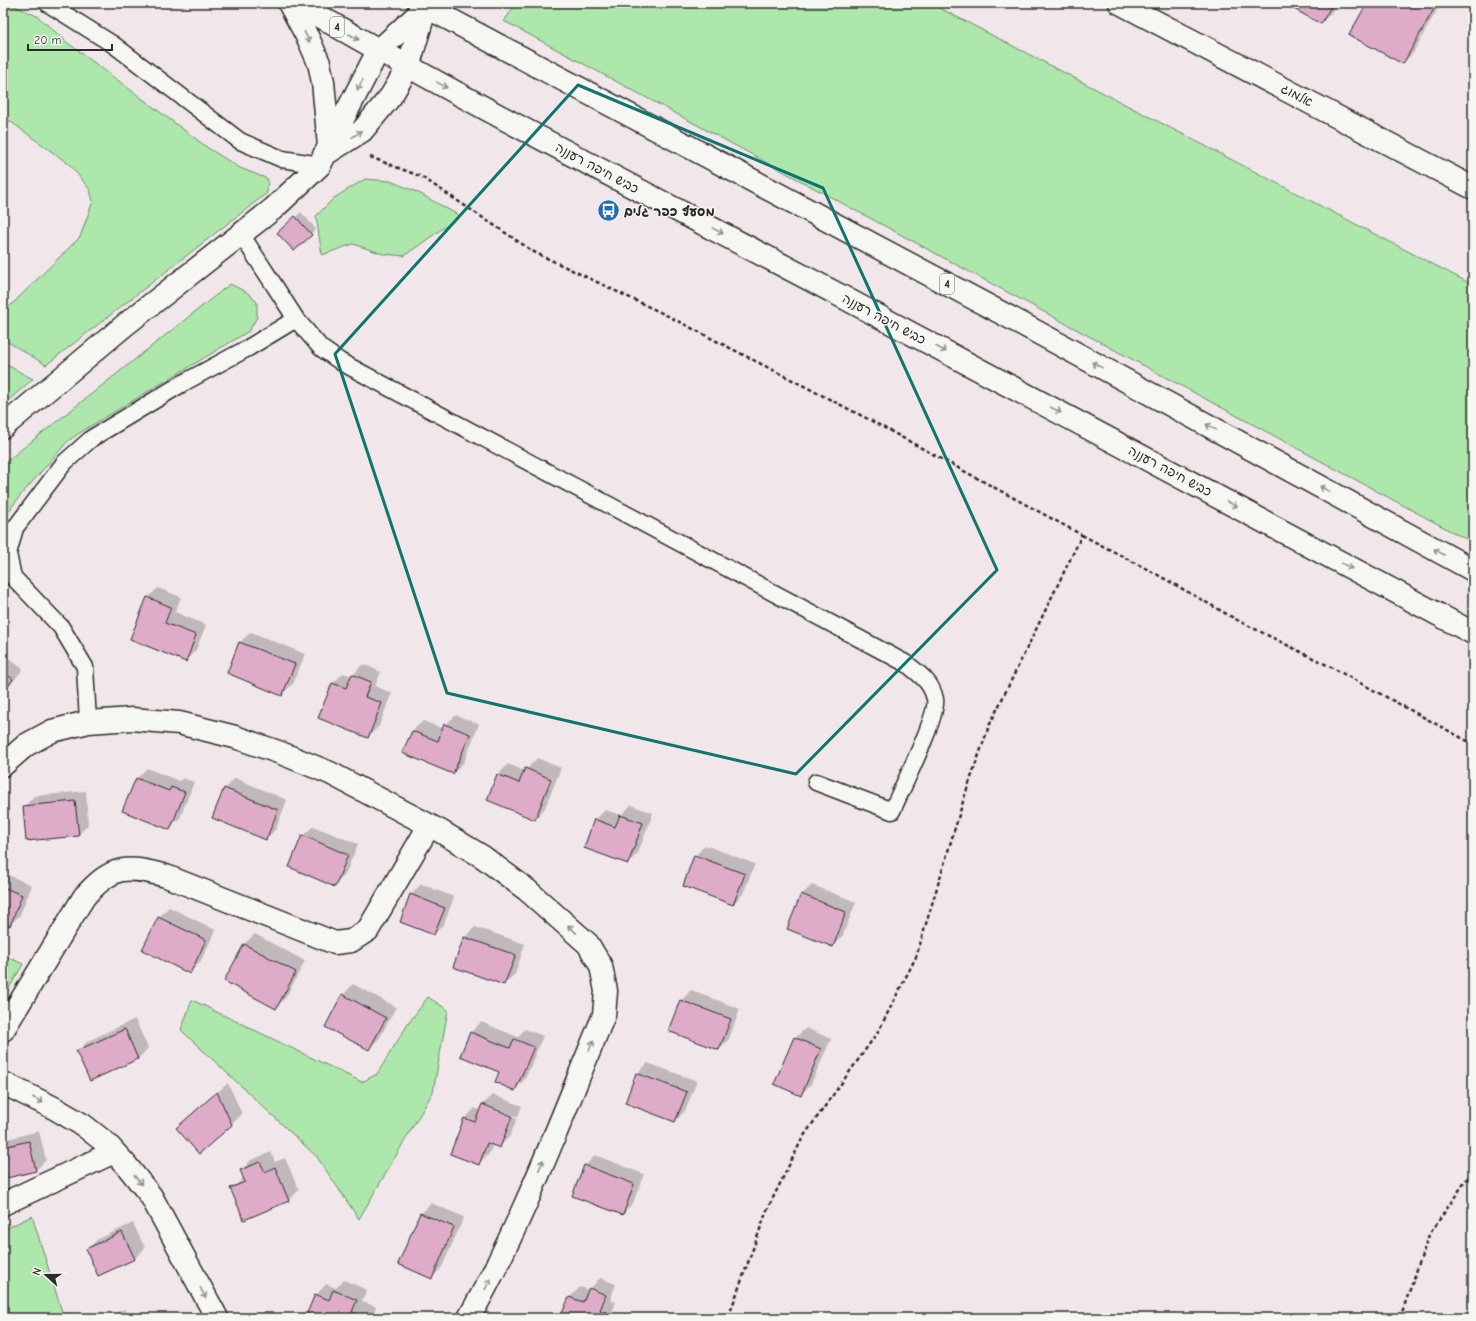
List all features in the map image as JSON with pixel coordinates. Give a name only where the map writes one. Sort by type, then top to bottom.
[{"type":"main road","points":[[289,3],[309,40],[319,63],[323,82],[324,155]]},
{"type":"main road","name":"כביש חיפה רעננה","points":[[296,3],[378,51],[1473,633]]},
{"type":"main road","name":"אלמוג","points":[[1120,3],[1473,188]]},
{"type":"main road","points":[[324,155],[378,51],[423,5]]},
{"type":"main road","points":[[3,427],[125,325],[273,209],[324,155],[362,131],[391,96],[408,67],[423,5]]},
{"type":"main road","name":"4","points":[[423,5],[1024,325],[1473,570]]},
{"type":"main road","points":[[3,766],[26,745],[52,731],[88,722],[132,719],[179,723],[235,737],[281,753],[330,773],[483,857],[527,890],[588,944],[601,966],[606,991],[604,1015],[511,1238],[469,1318]]},
{"type":"main road","points":[[3,1030],[84,897],[97,883],[117,870],[141,869],[166,876],[335,943],[351,941],[368,930],[429,826]]},
{"type":"main road","points":[[3,1083],[54,1108],[83,1125],[106,1144],[127,1166],[151,1196],[217,1318]]},
{"type":"main road","points":[[3,1204],[114,1152]]},
{"type":"lane","points":[[46,3],[114,45],[240,141],[282,159],[324,155]]},
{"type":"lane","points":[[241,234],[296,319],[321,348],[341,362],[907,664],[928,682],[936,701],[932,720],[892,811],[816,782]]},
{"type":"lane","points":[[88,722],[85,668],[61,627],[13,577],[8,554],[15,528],[64,463],[92,438],[183,383],[248,348],[296,319]]},
{"type":"path","points":[[1082,535],[1158,575],[1239,621],[1330,666],[1473,744]]},
{"type":"path","points":[[1400,1318],[1429,1235],[1473,1170]]},
{"type":"highlighted area","points":[[578,85],[823,188],[997,570],[796,774],[447,693],[335,354]]},
{"type":"green space","points":[[3,3],[8,3],[37,16],[68,43],[208,148],[240,168],[268,179],[267,193],[46,365],[3,339],[3,313],[80,237],[93,201],[90,190],[70,165],[3,116]]},
{"type":"green space","points":[[517,3],[930,3],[1473,285],[1473,543],[504,21]]},
{"type":"green space","points":[[365,179],[390,181],[417,192],[460,216],[404,256],[383,254],[353,244],[322,255],[316,216],[334,198]]},
{"type":"green space","points":[[230,284],[248,293],[257,302],[257,317],[249,331],[87,428],[68,441],[20,496],[3,519],[3,464]]},
{"type":"green space","points":[[3,363],[33,379],[3,405]]},
{"type":"green space","points":[[3,955],[23,964],[3,999]]},
{"type":"green space","points":[[428,997],[448,1010],[433,1092],[359,1219],[317,1157],[181,1030],[192,1000],[362,1082],[377,1074],[408,1024]]},
{"type":"green space","points":[[32,1216],[64,1318],[3,1318],[3,1230]]},
{"type":"building","points":[[1283,3],[1333,3],[1321,24]]},
{"type":"building","points":[[1367,3],[1427,3],[1435,7],[1403,64],[1349,35]]},
{"type":"building","points":[[295,216],[312,235],[294,251],[277,233]]},
{"type":"building","points":[[147,597],[171,607],[165,623],[196,635],[186,662],[130,639]]},
{"type":"building","points":[[239,642],[295,664],[282,696],[227,673]]},
{"type":"building","points":[[3,672],[13,679],[3,693]]},
{"type":"building","points":[[352,674],[371,682],[365,697],[382,703],[368,738],[318,718],[332,683],[346,688]]},
{"type":"building","points":[[444,724],[470,734],[453,774],[402,753],[412,731],[438,741]]},
{"type":"building","points":[[525,768],[551,779],[535,820],[487,800],[497,774],[519,783]]},
{"type":"building","points":[[136,778],[169,791],[171,787],[185,792],[170,830],[122,811]]},
{"type":"building","points":[[224,788],[278,810],[266,840],[212,818]]},
{"type":"building","points":[[75,801],[79,836],[26,841],[23,806]]},
{"type":"building","points":[[620,815],[643,823],[628,864],[584,848],[594,819],[615,827]]},
{"type":"building","points":[[302,835],[348,855],[335,887],[289,867]]},
{"type":"building","points":[[694,855],[745,874],[733,905],[683,886]]},
{"type":"building","points":[[3,887],[22,895],[10,926],[3,923]]},
{"type":"building","points":[[410,894],[445,908],[434,935],[400,922]]},
{"type":"building","points":[[801,894],[846,912],[833,947],[787,929]]},
{"type":"building","points":[[158,917],[206,940],[190,974],[142,950]]},
{"type":"building","points":[[464,937],[516,955],[504,985],[453,967]]},
{"type":"building","points":[[244,944],[296,972],[276,1009],[224,981]]},
{"type":"building","points":[[342,994],[386,1018],[369,1050],[325,1027]]},
{"type":"building","points":[[680,1000],[731,1019],[719,1050],[668,1031]]},
{"type":"building","points":[[125,1029],[138,1059],[90,1081],[76,1051]]},
{"type":"building","points":[[470,1032],[510,1048],[514,1039],[534,1047],[515,1091],[495,1082],[499,1072],[460,1056]]},
{"type":"building","points":[[794,1037],[821,1049],[801,1096],[774,1084]]},
{"type":"building","points":[[636,1073],[687,1092],[675,1122],[625,1103]]},
{"type":"building","points":[[217,1092],[232,1125],[199,1154],[176,1128]]},
{"type":"building","points":[[482,1104],[512,1116],[500,1148],[487,1143],[479,1165],[450,1154],[464,1118],[475,1122]]},
{"type":"building","points":[[29,1141],[36,1171],[3,1179],[3,1147]]},
{"type":"building","points":[[260,1162],[265,1172],[275,1167],[289,1201],[244,1220],[230,1188],[245,1182],[240,1170]]},
{"type":"building","points":[[584,1165],[634,1184],[623,1215],[572,1196]]},
{"type":"building","points":[[420,1213],[454,1227],[432,1279],[398,1264]]},
{"type":"building","points":[[122,1232],[135,1259],[98,1276],[86,1249]]},
{"type":"building","points":[[589,1288],[606,1295],[600,1310],[606,1312],[604,1318],[560,1318],[569,1297],[583,1302]]},
{"type":"building","points":[[333,1290],[357,1300],[352,1312],[367,1318],[305,1318],[315,1294],[329,1300]]},
{"type":"place","name":"מסעף כפר גלים","points":[[609,211]]}]
